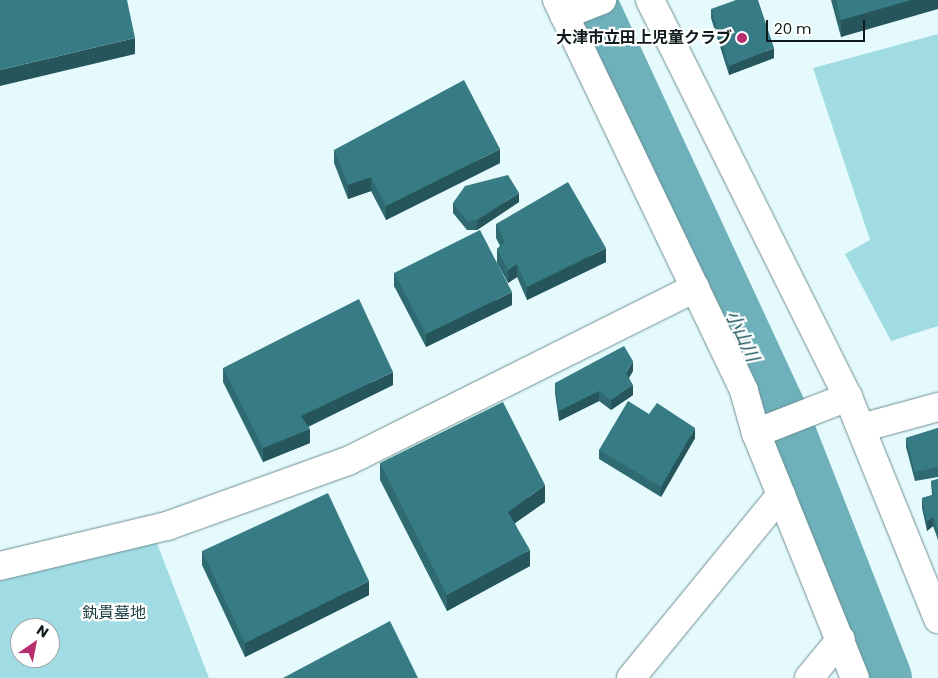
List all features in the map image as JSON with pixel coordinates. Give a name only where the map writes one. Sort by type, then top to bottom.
[{"type":"street","points":[[602,0],[560,8],[744,391],[756,433],[841,639],[855,678]]},
{"type":"street","points":[[650,0],[848,397],[927,569],[938,619]]},
{"type":"street","points":[[0,566],[167,526],[348,461],[694,288]]},
{"type":"street","points":[[756,433],[848,397]]},
{"type":"street","points":[[861,428],[938,407]]},
{"type":"street","points":[[631,678],[781,494]]},
{"type":"street","points":[[809,678],[841,639]]},
{"type":"green space","points":[[938,34],[938,326],[891,341],[845,254],[870,240],[813,68]]},
{"type":"green space","name":"釻貴墓地","points":[[153,533],[209,678],[0,678],[0,572]]},
{"type":"building","points":[[0,0],[127,0],[135,38],[0,70]]},
{"type":"building","name":"大津市立田上児童クラブ","points":[[736,0],[758,0],[774,48],[729,66],[711,9]]},
{"type":"building","points":[[836,0],[911,0],[841,20]]},
{"type":"building","points":[[464,80],[500,149],[386,206],[371,177],[348,185],[334,150]]},
{"type":"building","points":[[508,175],[519,193],[477,220],[467,221],[453,203],[465,186]]},
{"type":"building","points":[[568,182],[606,248],[527,287],[517,264],[508,270],[497,249],[505,242],[496,224]]},
{"type":"building","points":[[480,230],[512,292],[426,334],[394,273]]},
{"type":"building","points":[[359,299],[393,372],[301,416],[310,429],[263,448],[223,368]]},
{"type":"building","points":[[624,346],[633,361],[626,373],[633,385],[611,400],[599,391],[559,411],[555,383]]},
{"type":"building","points":[[628,401],[649,414],[657,403],[695,428],[661,487],[599,450]]},
{"type":"building","points":[[503,402],[545,485],[508,512],[530,550],[447,595],[380,463]]},
{"type":"building","points":[[938,428],[938,467],[915,472],[906,438]]},
{"type":"building","points":[[938,479],[938,530],[933,517],[927,521],[922,498],[933,495],[931,481]]},
{"type":"building","points":[[328,493],[369,581],[245,643],[202,551]]},
{"type":"building","points":[[390,621],[418,678],[283,678]]},
{"type":"waterway","name":"小山川","points":[[586,0],[779,415],[882,678]]},
{"type":"place","name":"大津市立田上児童クラブ","points":[[742,38]]}]
